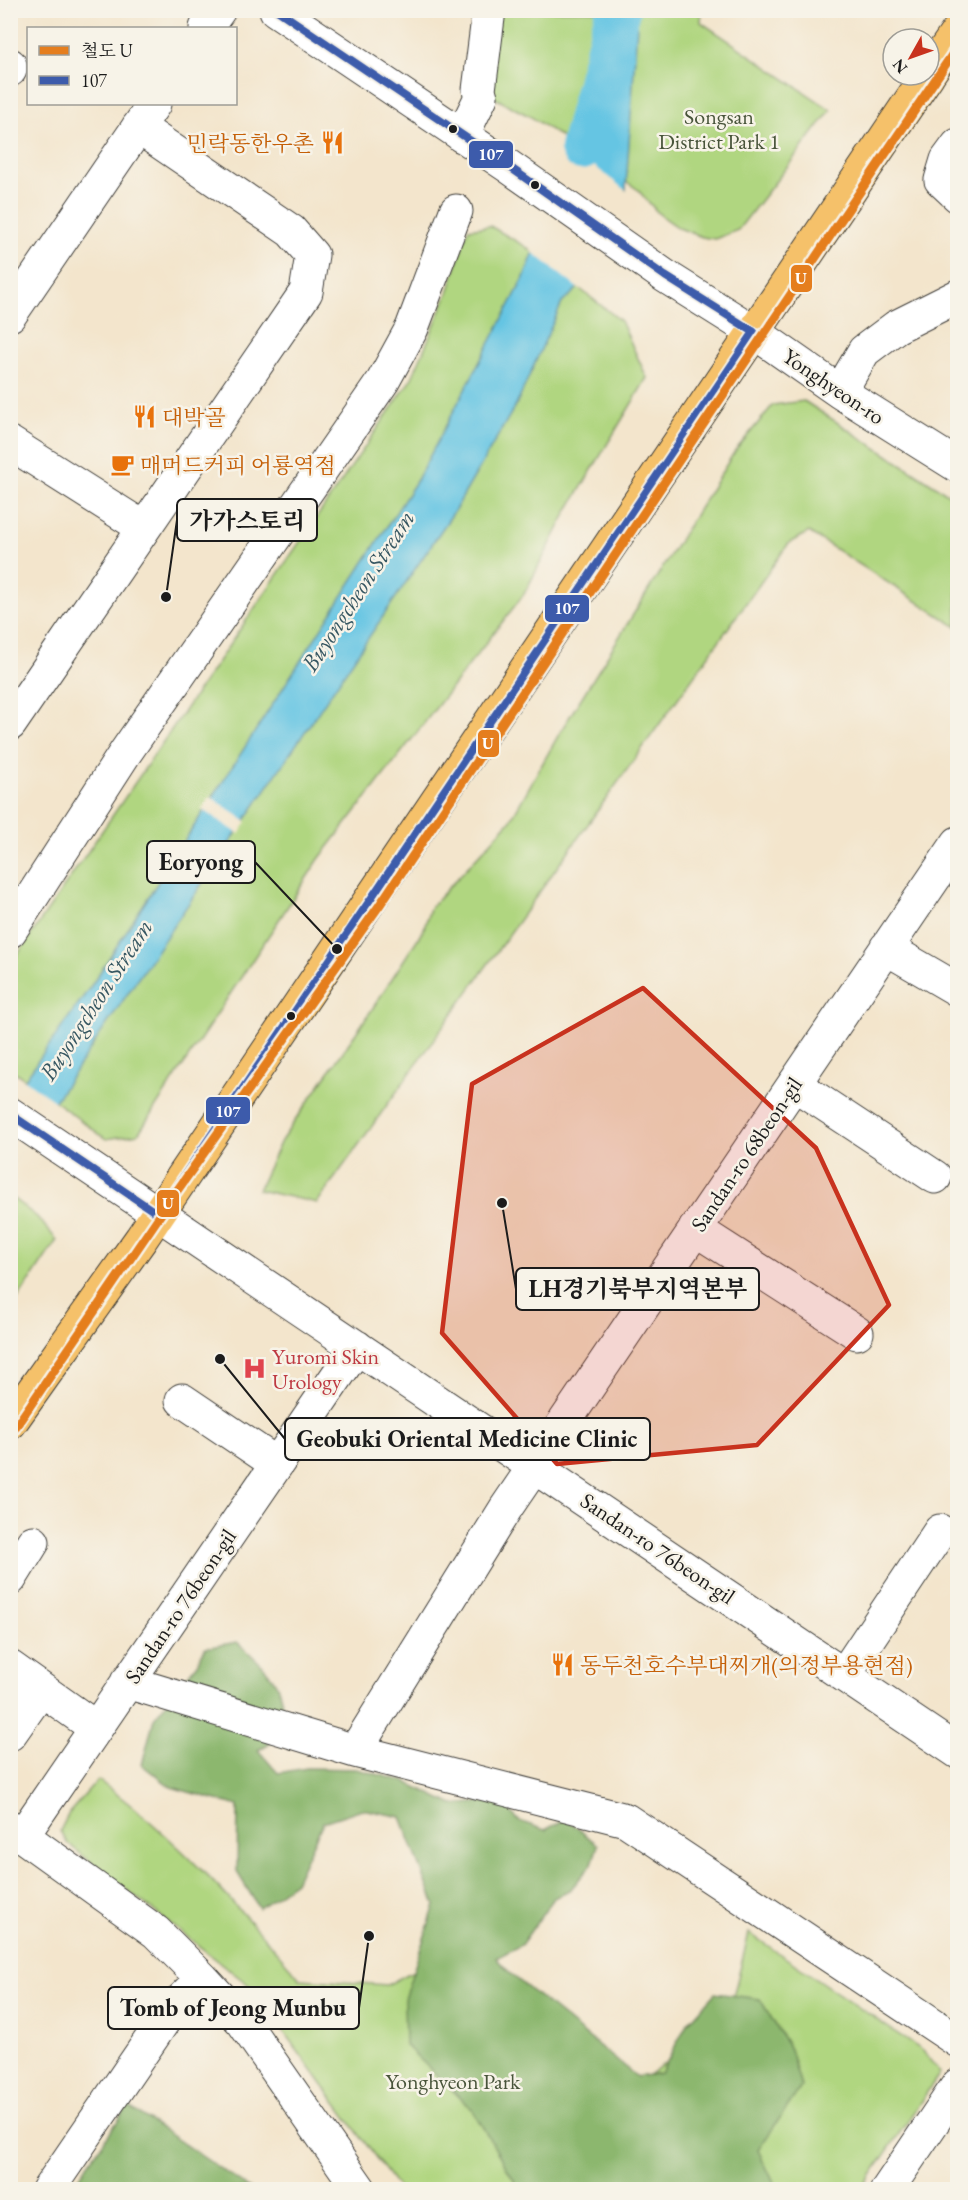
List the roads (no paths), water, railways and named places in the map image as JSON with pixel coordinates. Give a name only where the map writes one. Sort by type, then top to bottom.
[{"type":"main road","points":[[941,59],[954,44]]},
{"type":"main road","points":[[10,1423],[158,1214],[919,87]]},
{"type":"street","points":[[207,27],[219,10]]},
{"type":"street","points":[[276,10],[462,136],[481,97],[479,90],[489,10]]},
{"type":"street","points":[[10,65],[10,70]]},
{"type":"street","points":[[10,315],[146,115],[291,231],[312,255],[306,292],[10,724]]},
{"type":"street","name":"Yonghyeon-ro","points":[[462,136],[651,266],[754,332],[840,392],[957,466]]},
{"type":"street","points":[[957,145],[947,160],[941,180],[957,196]]},
{"type":"street","points":[[10,931],[125,753],[383,381],[412,328],[456,211]]},
{"type":"street","points":[[840,392],[864,351],[896,327],[957,296]]},
{"type":"street","points":[[10,443],[144,528]]},
{"type":"street","name":"Sandan-ro 68beon-gil","points":[[355,1751],[535,1465],[886,948],[953,858]]},
{"type":"street","points":[[886,948],[957,990]]},
{"type":"street","points":[[794,1084],[935,1177]]},
{"type":"street","name":"Sandan-ro 76beon-gil","points":[[10,1114],[535,1465],[957,1752]]},
{"type":"street","points":[[695,1229],[857,1333]]},
{"type":"street","name":"Sandan-ro 76beon-gil","points":[[17,1831],[96,1728],[357,1347]]},
{"type":"street","points":[[182,1400],[277,1464]]},
{"type":"street","points":[[844,1675],[940,1531]]},
{"type":"street","points":[[10,1579],[33,1542]]},
{"type":"street","points":[[10,1667],[96,1728]]},
{"type":"street","points":[[127,1682],[355,1751],[626,1820],[957,2041]]},
{"type":"street","points":[[10,1734],[41,1690]]},
{"type":"street","points":[[17,1831],[156,1932],[202,1979],[243,2022],[360,2190]]},
{"type":"street","points":[[48,2190],[171,2010],[202,1979]]},
{"type":"street","points":[[887,2190],[957,2085]]},
{"type":"water","points":[[614,11],[638,11],[622,247],[562,303],[517,403],[455,510],[11,1166],[11,1099],[93,983],[417,480],[523,280],[601,79]]},
{"type":"waterway","name":"Buyongcheon Stream","points":[[582,148],[618,10]]},
{"type":"rail line","name":"U","points":[[10,1435],[169,1202],[379,906],[958,46]]},
{"type":"place","name":"민락동한우촌","points":[[332,143]]},
{"type":"place","name":"대박골","points":[[144,417]]},
{"type":"place","name":"매머드커피 어룡역점","points":[[122,465]]},
{"type":"place","name":"가가스토리","points":[[166,597]]},
{"type":"place","name":"Eoryong","points":[[337,949]]},
{"type":"place","name":"LH경기북부지역본부","points":[[502,1203]]},
{"type":"place","name":"Geobuki Oriental Medicine Clinic","points":[[220,1359]]},
{"type":"place","name":"Yuromi Skin Urology","points":[[254,1369]]},
{"type":"place","name":"동두천호수부대찌개(의정부용현점)","points":[[562,1665]]},
{"type":"place","name":"Tomb of Jeong Munbu","points":[[369,1936]]},
{"type":"park label","name":"Songsan District Park 1","points":[[719,128]]},
{"type":"park label","name":"Yonghyeon Park","points":[[453,2081]]}]
